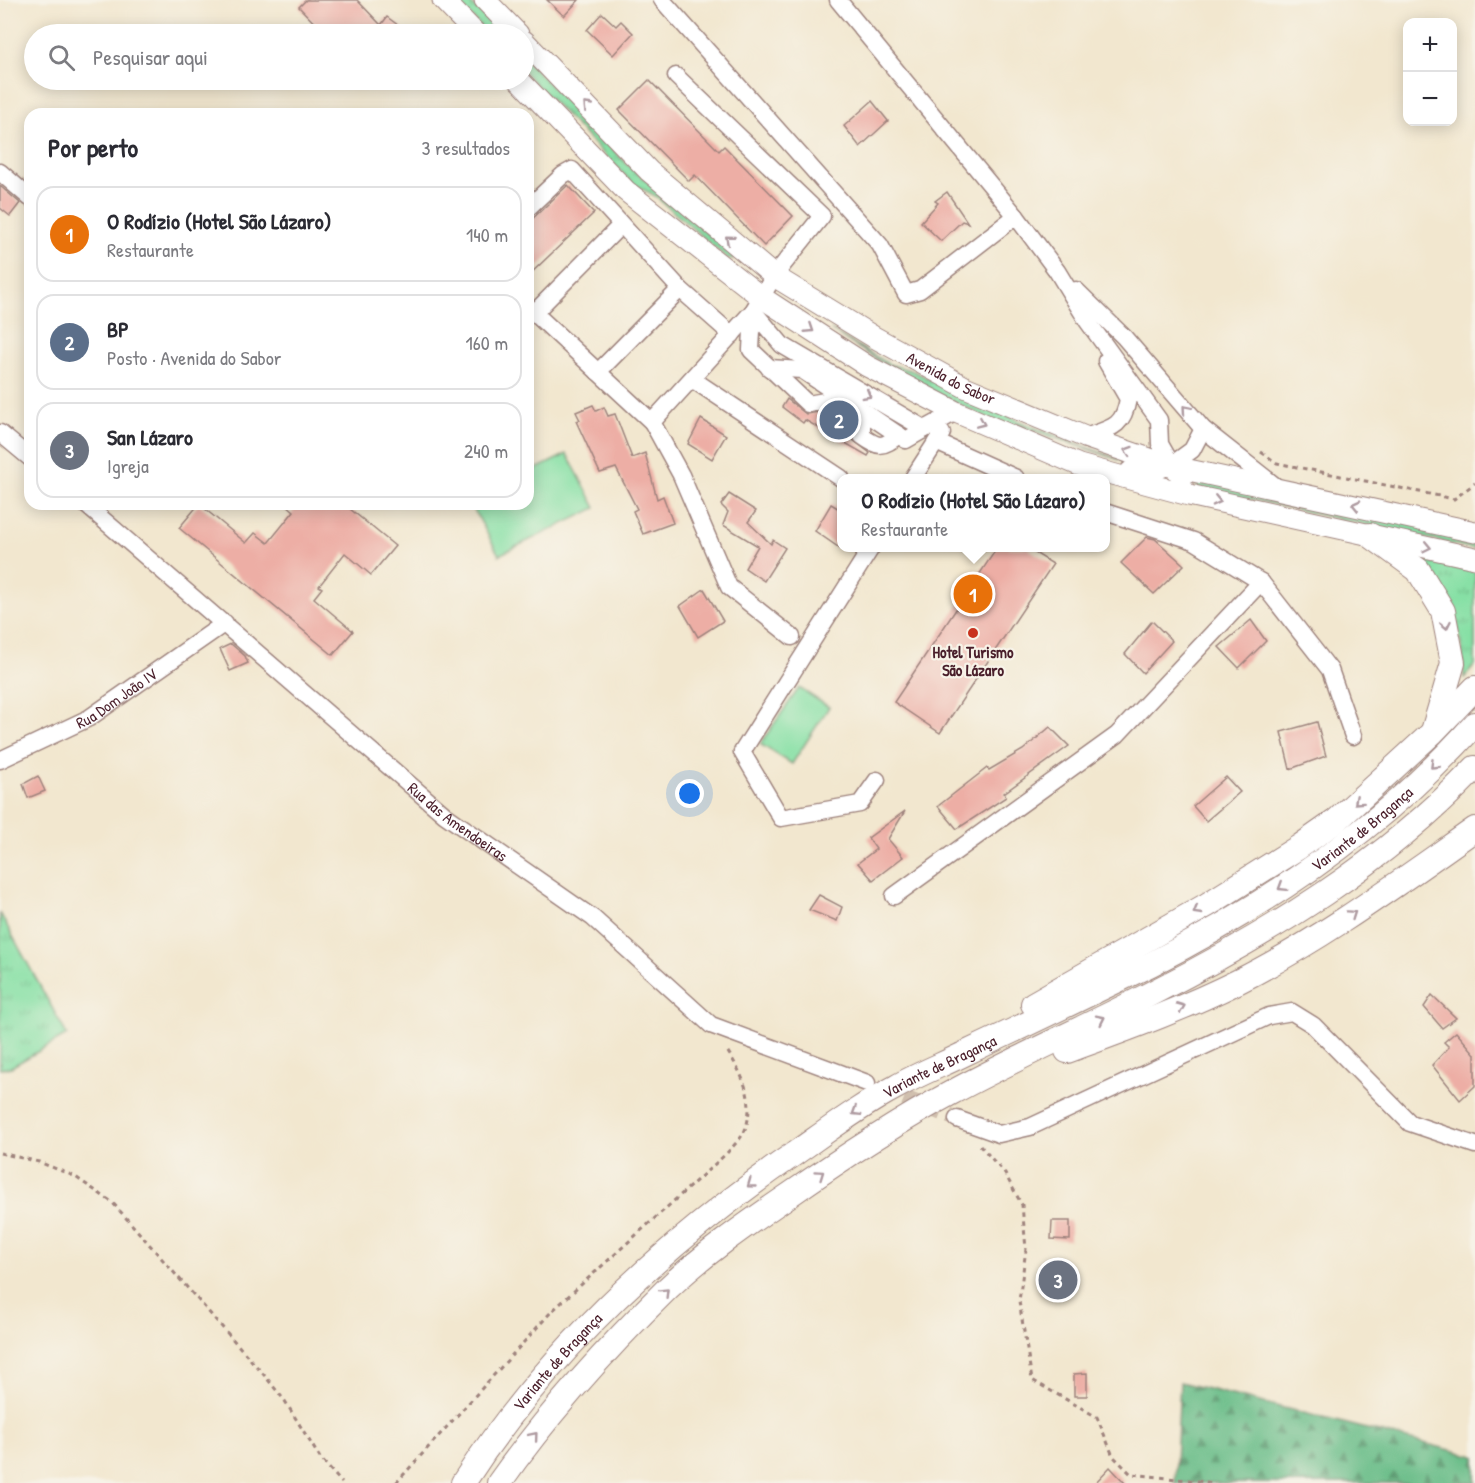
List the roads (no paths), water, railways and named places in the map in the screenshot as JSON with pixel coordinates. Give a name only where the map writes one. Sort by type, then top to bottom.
[{"type":"highway","points":[[1370,535],[1418,570],[1443,611],[1453,663],[1432,733]]},
{"type":"highway","points":[[896,1087],[971,1038],[1207,904],[1299,847],[1336,821],[1432,733],[1475,688]]},
{"type":"highway","name":"Variante de Bragança","points":[[463,1483],[531,1391],[600,1314],[666,1250],[747,1186],[896,1087],[1153,962],[1227,922],[1299,877],[1355,837],[1401,798],[1475,724]]},
{"type":"highway","name":"Variante de Bragança","points":[[499,1483],[525,1446],[588,1372],[669,1287],[722,1242],[828,1168],[950,1094],[1156,991],[1253,938],[1332,889],[1383,853],[1475,768]]},
{"type":"highway","points":[[950,1094],[1181,1007],[1235,983],[1344,920],[1475,829]]},
{"type":"main road","points":[[443,0],[466,24]]},
{"type":"main road","points":[[485,0],[508,24]]},
{"type":"main road","name":"Avenida do Sabor","points":[[534,50],[649,171],[774,276],[874,337],[965,387],[1085,437],[1170,466],[1475,532]]},
{"type":"main road","name":"Avenida do Sabor","points":[[529,90],[626,191],[757,304],[867,366],[956,412],[1078,465],[1189,495],[1475,558]]},
{"type":"street","points":[[662,0],[880,245],[906,294],[920,290],[1016,216]]},
{"type":"street","points":[[838,0],[1016,216],[1057,271],[1089,321],[1159,420],[1160,444],[1170,466],[1189,495]]},
{"type":"street","points":[[652,422],[732,335],[757,304],[774,276],[822,216],[676,76]]},
{"type":"street","points":[[534,202],[563,175],[572,171],[680,289],[732,335]]},
{"type":"street","points":[[0,172],[24,193]]},
{"type":"street","points":[[534,307],[620,226]]},
{"type":"street","points":[[1057,271],[1124,337],[1203,429],[1278,488]]},
{"type":"street","points":[[598,372],[680,289]]},
{"type":"street","points":[[757,304],[751,350],[808,404],[842,398]]},
{"type":"street","points":[[757,304],[782,345],[931,435],[1008,474]]},
{"type":"street","points":[[534,313],[652,422],[681,475],[729,587],[792,637]]},
{"type":"street","points":[[1085,437],[1114,427],[1125,416],[1128,399],[1112,374],[1089,321]]},
{"type":"street","points":[[769,368],[802,370],[906,440],[931,435]]},
{"type":"street","points":[[692,379],[837,475]]},
{"type":"street","points":[[915,474],[931,435],[956,412]]},
{"type":"street","points":[[1078,465],[1106,463],[1147,476],[1170,466],[1192,450],[1203,429]]},
{"type":"street","points":[[0,433],[24,453]]},
{"type":"street","name":"Rua das Amendoeiras","points":[[92,510],[445,815],[592,918],[711,1025],[867,1083]]},
{"type":"street","points":[[1110,514],[1194,541],[1262,582],[1330,670],[1353,736]]},
{"type":"street","points":[[868,552],[742,752],[781,818],[860,804],[877,780]]},
{"type":"street","points":[[894,896],[1117,735],[1262,582]]},
{"type":"street","name":"Rua Dom João IV","points":[[0,759],[89,718],[225,623]]},
{"type":"street","points":[[957,1119],[999,1134],[1030,1127],[1269,1016],[1292,1012],[1313,1025],[1410,1123],[1475,1145]]},
{"type":"tunnel","points":[[882,1089],[957,1119]]},
{"type":"place","name":"BP","points":[[839,420]]},
{"type":"place","name":"O Rodízio (Hotel São Lázaro)","points":[[973,594]]},
{"type":"place","name":"Hotel Turismo São Lázaro","points":[[973,633]]},
{"type":"place","name":"San Lázaro","points":[[1058,1280]]}]
